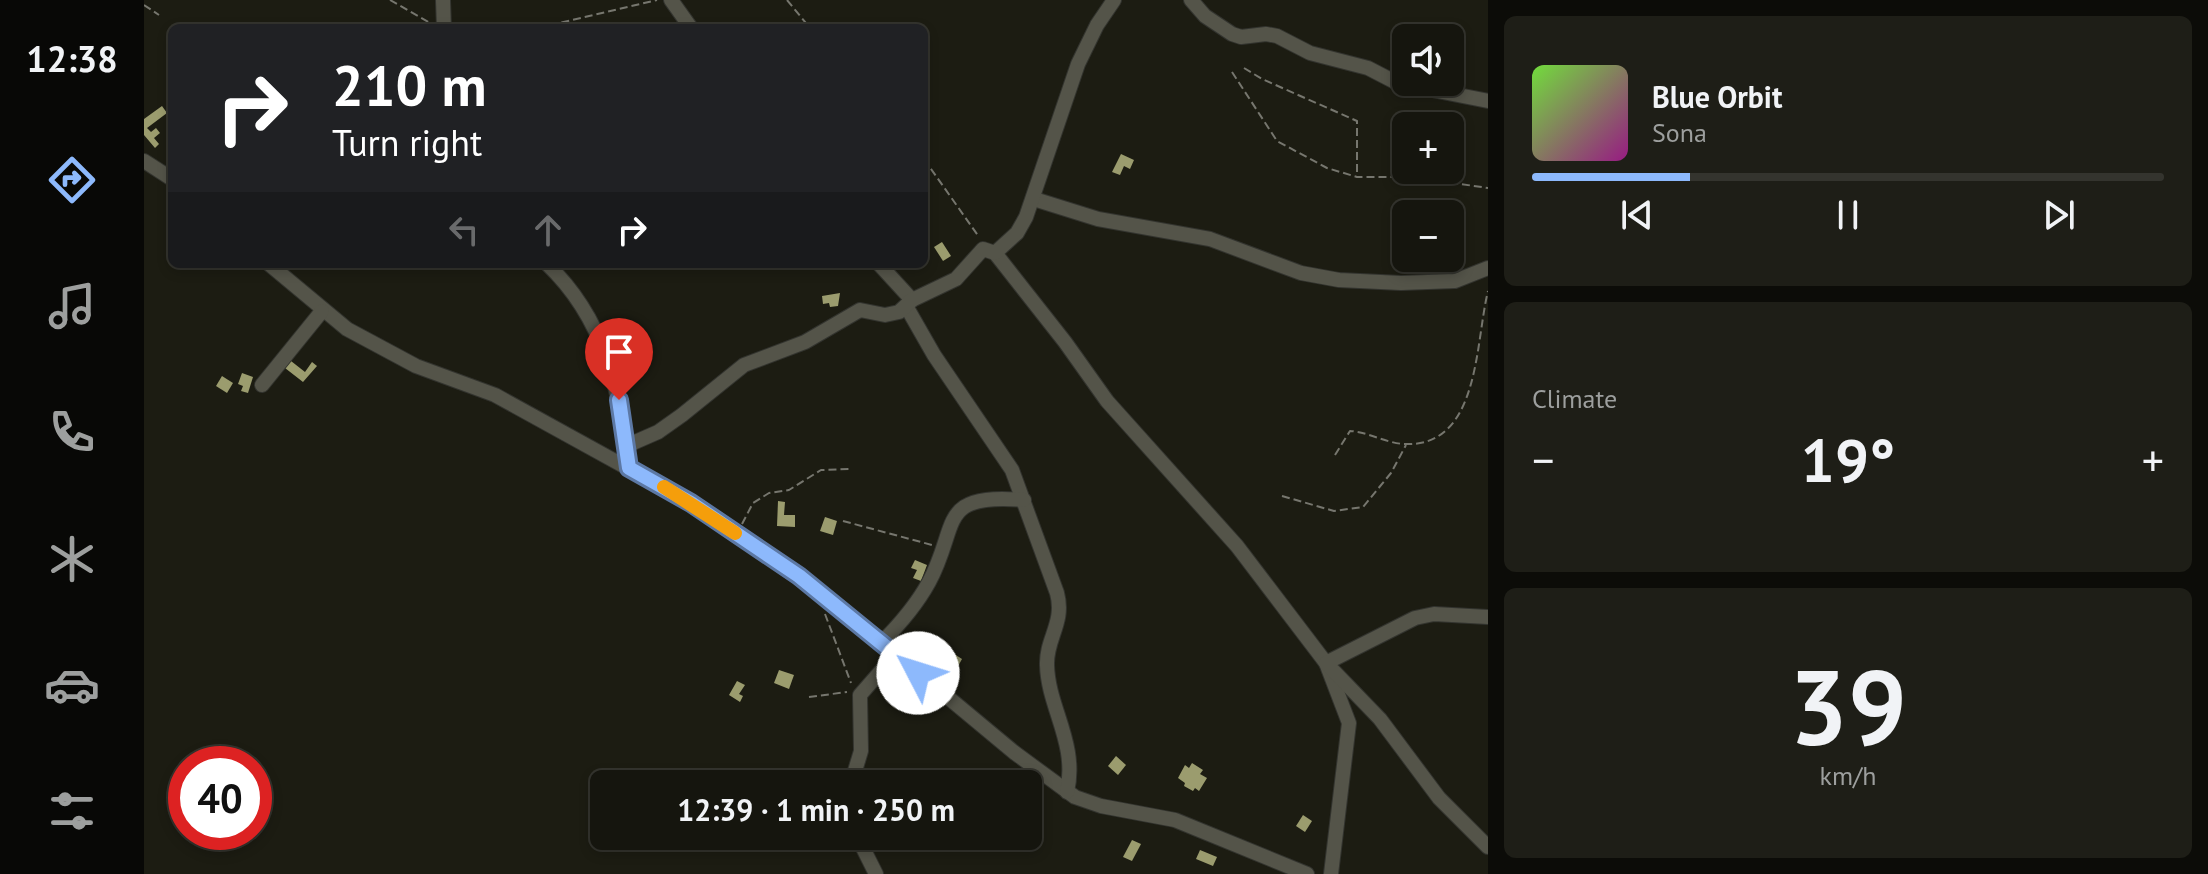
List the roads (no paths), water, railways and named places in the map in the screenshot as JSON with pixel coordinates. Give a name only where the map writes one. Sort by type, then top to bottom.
[{"type":"street","points":[[443,0],[444,24]]},
{"type":"street","points":[[671,0],[688,24]]},
{"type":"street","points":[[626,446],[658,432],[744,365],[790,349],[860,310],[891,315],[956,279],[977,254],[991,251],[1017,233],[1034,199],[1078,64],[1097,25],[1114,0]]},
{"type":"street","points":[[1191,0],[1205,16],[1232,34],[1241,37],[1277,36],[1310,53],[1368,68],[1397,83],[1488,101]]},
{"type":"street","points":[[144,161],[168,176]]},
{"type":"street","points":[[1034,199],[1098,219],[1210,239],[1301,273],[1339,280],[1390,283],[1455,281],[1488,268]]},
{"type":"street","points":[[991,251],[1065,342],[1107,401],[1237,546],[1326,663],[1380,719],[1439,798],[1488,847]]},
{"type":"street","points":[[274,268],[347,329],[416,366],[495,395],[567,437],[629,468],[739,536],[799,576],[1067,792],[1093,804],[1175,820],[1307,874]]},
{"type":"street","points":[[551,268],[566,281],[590,317],[615,386],[629,468]]},
{"type":"street","points":[[882,268],[909,303],[934,355],[1012,470],[1024,500],[1061,607],[1047,661],[1068,754],[1067,792]]},
{"type":"street","points":[[262,385],[322,311]]},
{"type":"street","points":[[882,642],[928,584],[953,519],[966,506],[986,499],[1024,500]]},
{"type":"street","points":[[1326,663],[1415,618],[1434,614],[1488,617]]},
{"type":"street","points":[[855,770],[861,751],[858,695],[895,655]]},
{"type":"street","points":[[1326,663],[1349,723],[1331,874]]},
{"type":"street","points":[[864,850],[876,874]]}]
